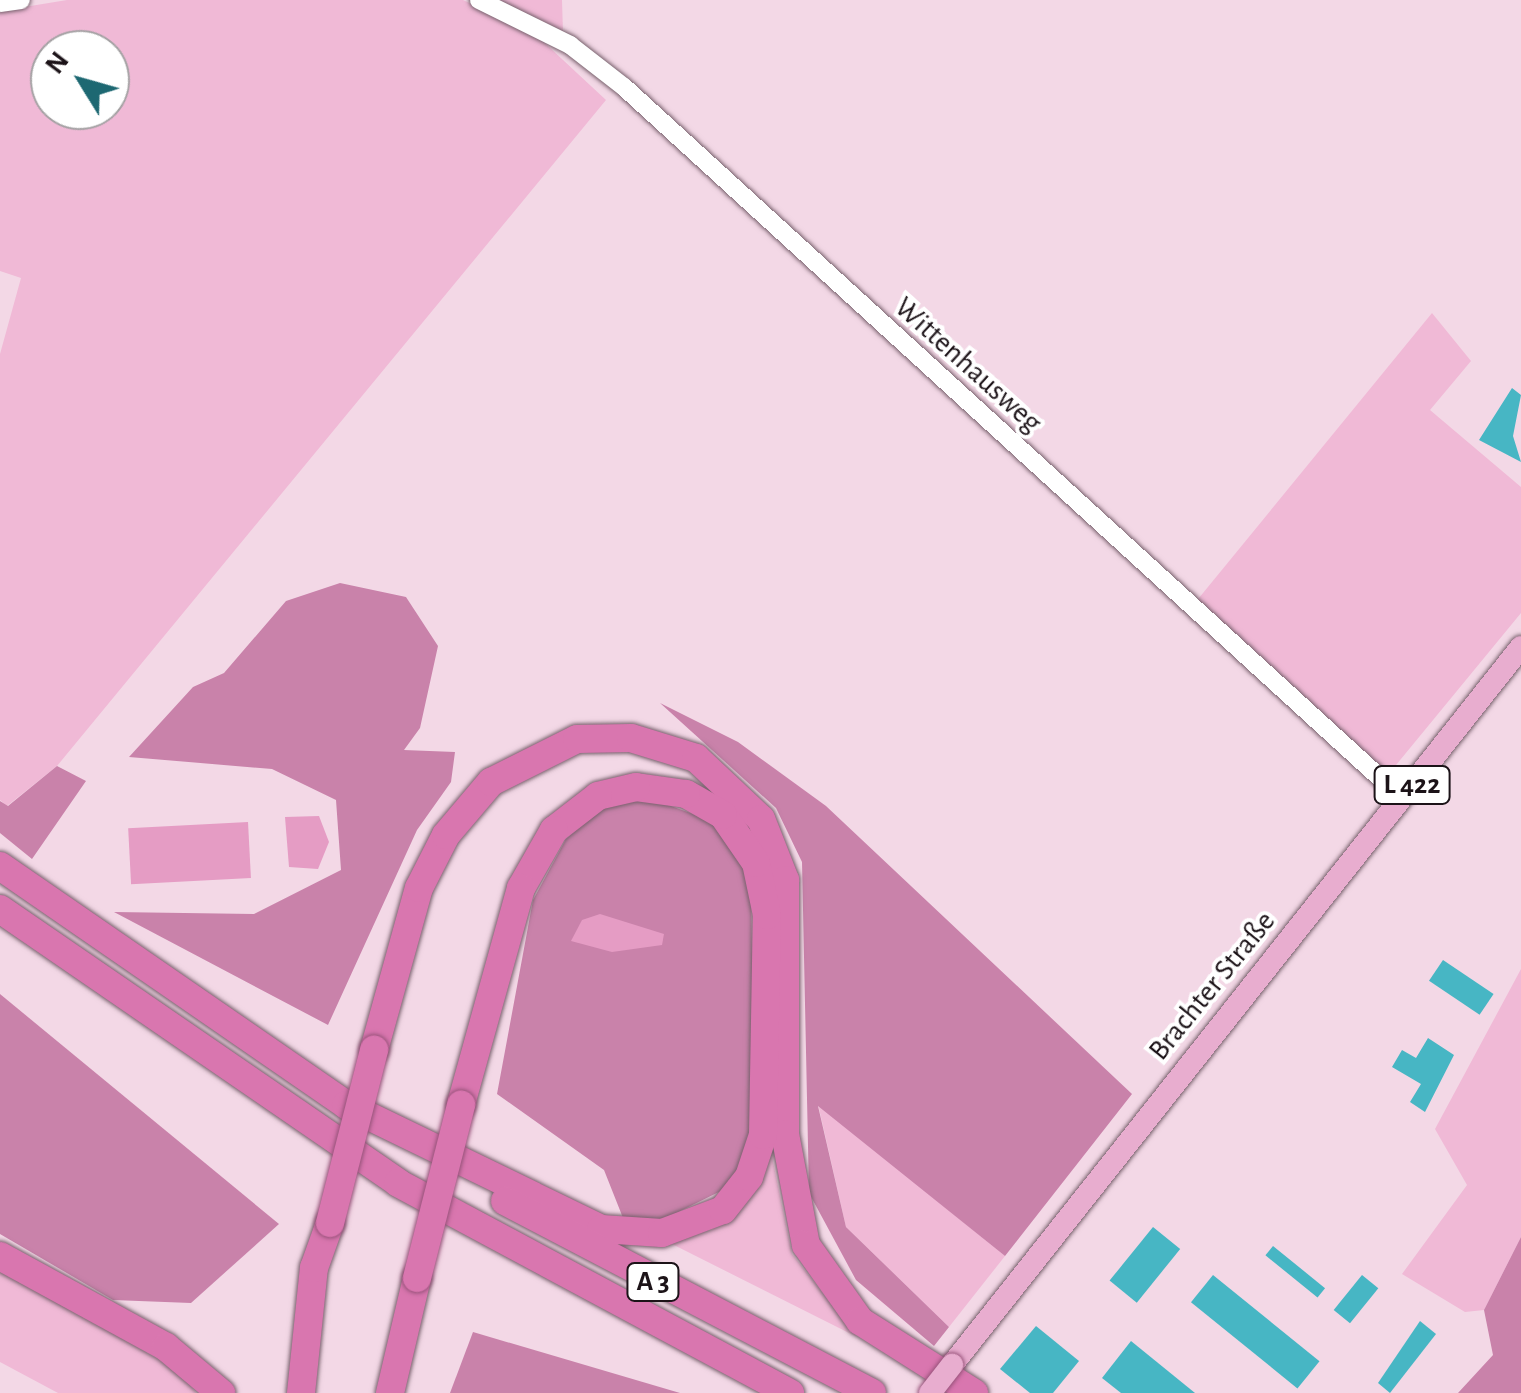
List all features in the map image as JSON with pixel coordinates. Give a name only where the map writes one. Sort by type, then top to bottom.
[{"type":"highway","points":[[301,1393],[314,1268],[330,1222],[419,888],[446,835],[491,782],[577,739],[631,738],[696,758],[761,819],[785,880],[785,1134],[806,1244],[860,1321],[974,1393]]},
{"type":"highway","points":[[346,1105],[602,1229],[662,1233],[723,1210],[750,1177],[762,1135],[767,916],[756,863],[722,815],[686,794],[636,787],[598,796],[554,830],[521,888],[461,1104],[417,1278],[390,1393]]},
{"type":"highway","name":"A 3","points":[[0,866],[346,1105],[540,1222],[872,1393]]},
{"type":"highway","name":"A 3","points":[[0,909],[398,1183],[790,1393]]},
{"type":"highway","points":[[316,1393],[330,1222]]},
{"type":"highway","points":[[0,1256],[166,1347],[222,1393]]},
{"type":"main road","name":"Brachter Straße","points":[[930,1393],[1521,647]]},
{"type":"street","points":[[0,3],[22,0]]},
{"type":"street","name":"Wittenhausweg","points":[[479,0],[570,45],[624,87],[1402,798]]},
{"type":"shaded area","points":[[67,0],[463,0],[534,33],[606,100],[57,766],[7,806],[0,800],[0,354],[21,278],[0,271],[0,11]]},
{"type":"shaded area","points":[[495,0],[562,0],[563,33]]},
{"type":"shaded area","points":[[1432,313],[1471,361],[1430,410],[1521,487],[1521,613],[1387,776],[1194,604]]},
{"type":"shaded area","points":[[340,583],[406,597],[438,646],[420,728],[404,750],[455,752],[451,782],[417,830],[328,1025],[114,912],[254,914],[341,870],[336,800],[272,769],[129,757],[193,687],[224,673],[286,601]]},
{"type":"shaded area","points":[[660,703],[738,742],[826,806],[1132,1094],[1005,1256],[818,1106],[846,1227],[949,1327],[934,1346],[856,1280],[809,1193],[802,862],[776,808]]},
{"type":"shaded area","points":[[57,766],[86,781],[32,859],[0,833],[0,801],[8,806]]},
{"type":"shaded area","points":[[646,797],[707,819],[731,840],[751,881],[754,1108],[747,1155],[729,1187],[658,1222],[625,1223],[604,1170],[497,1094],[533,900],[566,839],[601,807]]},
{"type":"shaded area","points":[[319,816],[329,842],[318,869],[289,867],[285,817]]},
{"type":"shaded area","points":[[248,822],[251,878],[131,884],[128,828]]},
{"type":"shaded area","points":[[600,914],[664,934],[662,945],[612,952],[571,941],[582,920]]},
{"type":"shaded area","points":[[1521,969],[1521,1237],[1484,1310],[1465,1312],[1402,1274],[1467,1185],[1435,1129]]},
{"type":"shaded area","points":[[0,994],[279,1224],[191,1303],[113,1300],[0,1234]]},
{"type":"shaded area","points":[[818,1104],[1005,1256],[949,1327],[846,1227]]},
{"type":"shaded area","points":[[771,1152],[792,1254],[857,1337],[666,1241],[712,1230],[750,1199]]},
{"type":"shaded area","points":[[1521,1237],[1521,1393],[1458,1393],[1493,1355],[1484,1310]]},
{"type":"shaded area","points":[[0,1268],[180,1372],[196,1393],[58,1393],[0,1362]]},
{"type":"shaded area","points":[[473,1332],[680,1393],[450,1393]]},
{"type":"building","points":[[1512,388],[1521,395],[1513,436],[1521,462],[1479,440]]},
{"type":"building","points":[[1443,960],[1494,994],[1480,1015],[1429,981]]},
{"type":"building","points":[[1428,1038],[1454,1055],[1425,1112],[1410,1102],[1421,1084],[1392,1067],[1402,1050],[1416,1058]]},
{"type":"building","points":[[1153,1227],[1180,1249],[1137,1303],[1110,1281]]},
{"type":"building","points":[[1273,1246],[1325,1288],[1318,1297],[1265,1255]]},
{"type":"building","points":[[1213,1275],[1319,1361],[1297,1388],[1191,1302]]},
{"type":"building","points":[[1362,1275],[1378,1288],[1350,1323],[1334,1310]]},
{"type":"building","points":[[1420,1321],[1436,1334],[1390,1393],[1378,1383]]},
{"type":"building","points":[[1036,1326],[1079,1361],[1053,1393],[1030,1393],[1000,1369]]},
{"type":"building","points":[[1131,1341],[1195,1393],[1121,1393],[1102,1378]]}]
